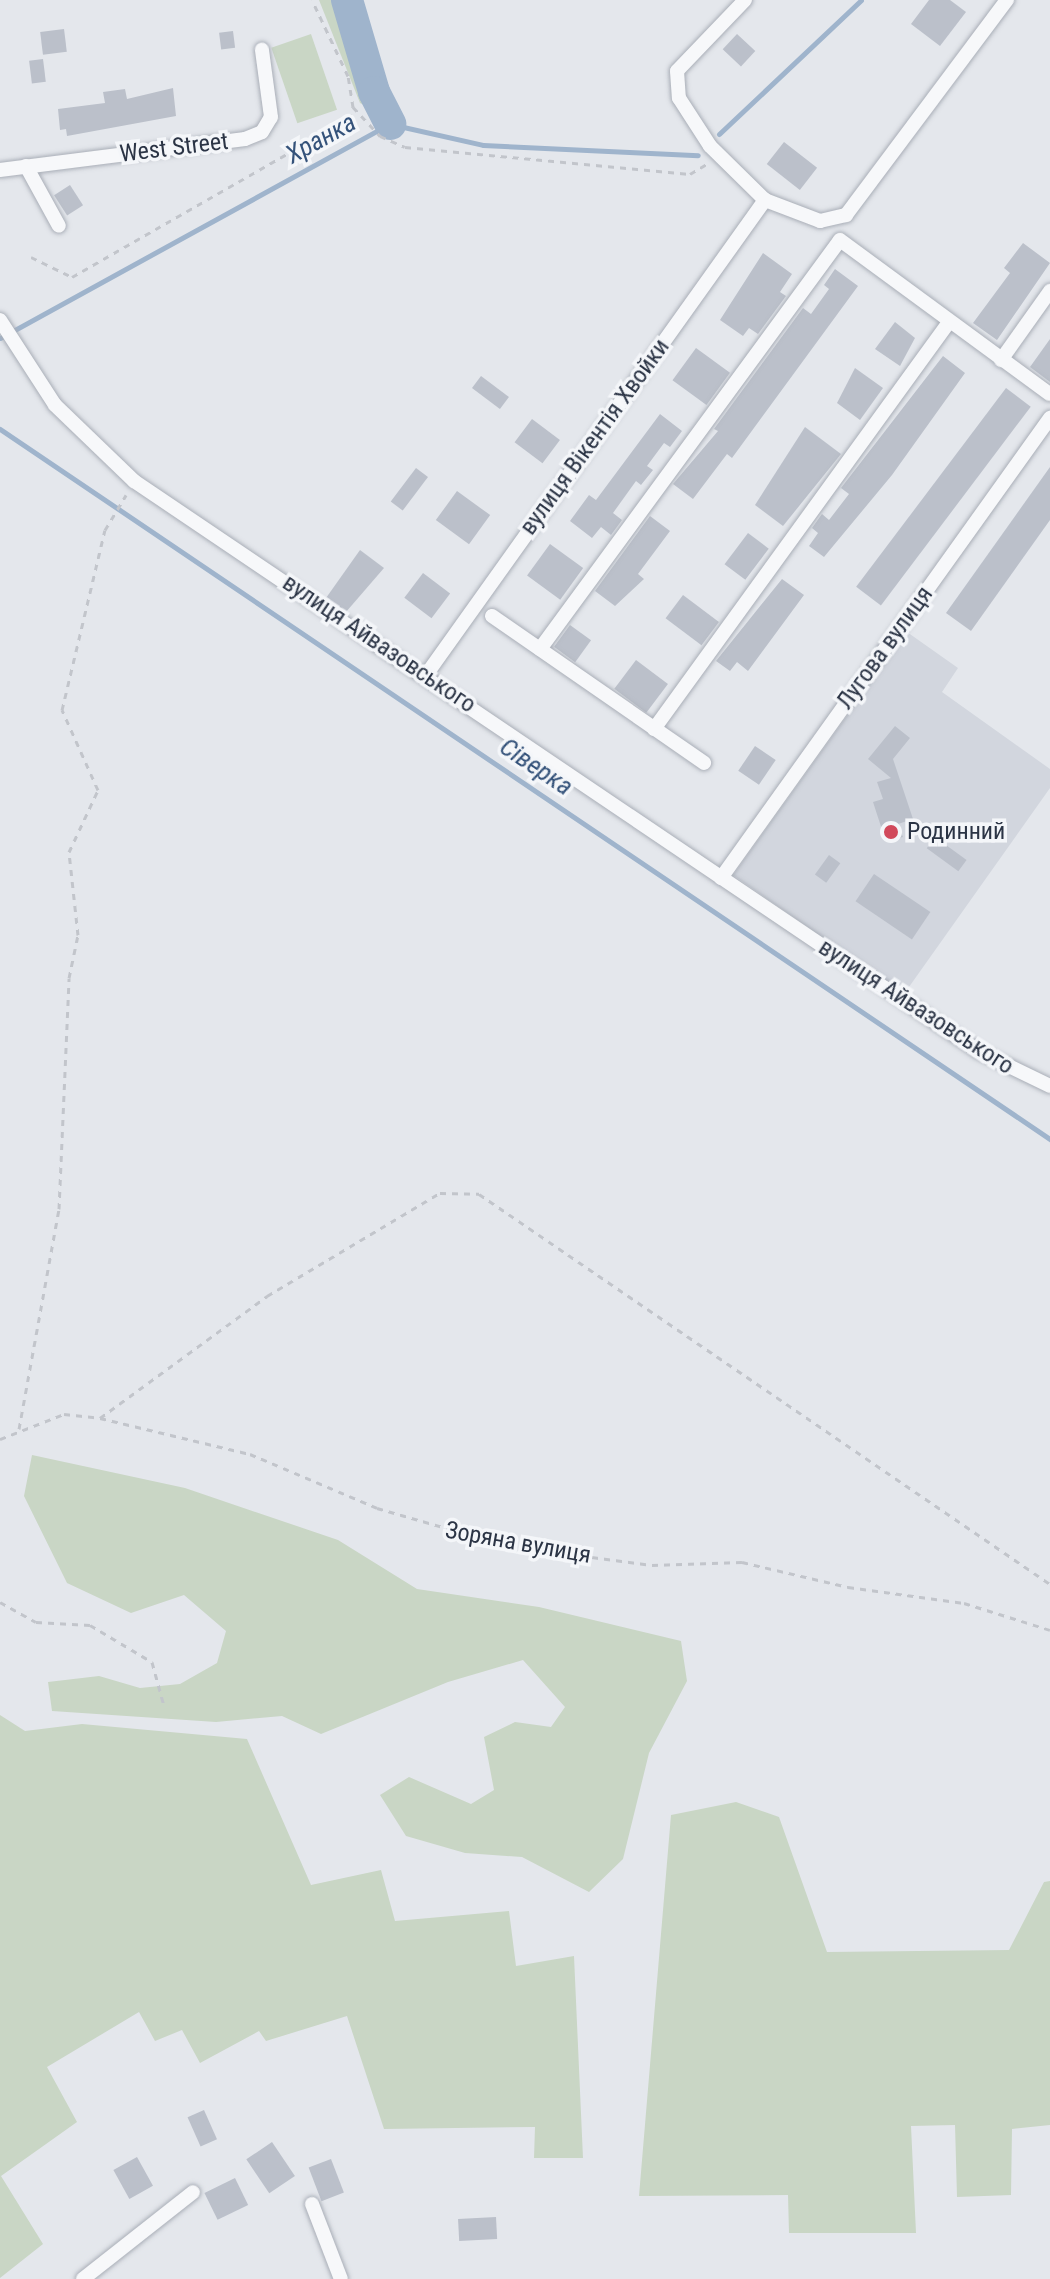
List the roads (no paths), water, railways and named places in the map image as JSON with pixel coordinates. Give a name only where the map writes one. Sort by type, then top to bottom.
[{"type":"street","points":[[745,0],[677,71],[679,98],[720,155],[765,200],[820,221],[846,215],[1007,0]]},
{"type":"street","name":"West Street","points":[[0,170],[245,139],[262,132],[271,117],[262,50]]},
{"type":"street","points":[[26,166],[59,226]]},
{"type":"street","name":"вулиця Вікентія Хвойки","points":[[426,675],[765,200]]},
{"type":"street","points":[[540,649],[840,240],[1050,394]]},
{"type":"street","points":[[1001,360],[1050,291]]},
{"type":"street","name":"вулиця Айвазовського","points":[[0,320],[23,350],[55,405],[134,481],[426,675],[978,1051],[1050,1086]]},
{"type":"street","points":[[654,729],[949,322]]},
{"type":"street","name":"Лугова вулиця","points":[[721,878],[1050,418]]},
{"type":"street","points":[[492,616],[704,763]]},
{"type":"street","points":[[83,2279],[193,2192]]},
{"type":"street","points":[[312,2204],[341,2279]]},
{"type":"waterway","points":[[347,0],[374,92],[390,124]]},
{"type":"waterway","name":"Хранка","points":[[719,134],[861,0]]},
{"type":"waterway","name":"Хранка","points":[[0,338],[390,124],[483,145],[698,155]]},
{"type":"waterway","name":"Сіверка","points":[[0,429],[1050,1139]]},
{"type":"place","name":"Родинний","points":[[891,832]]}]
